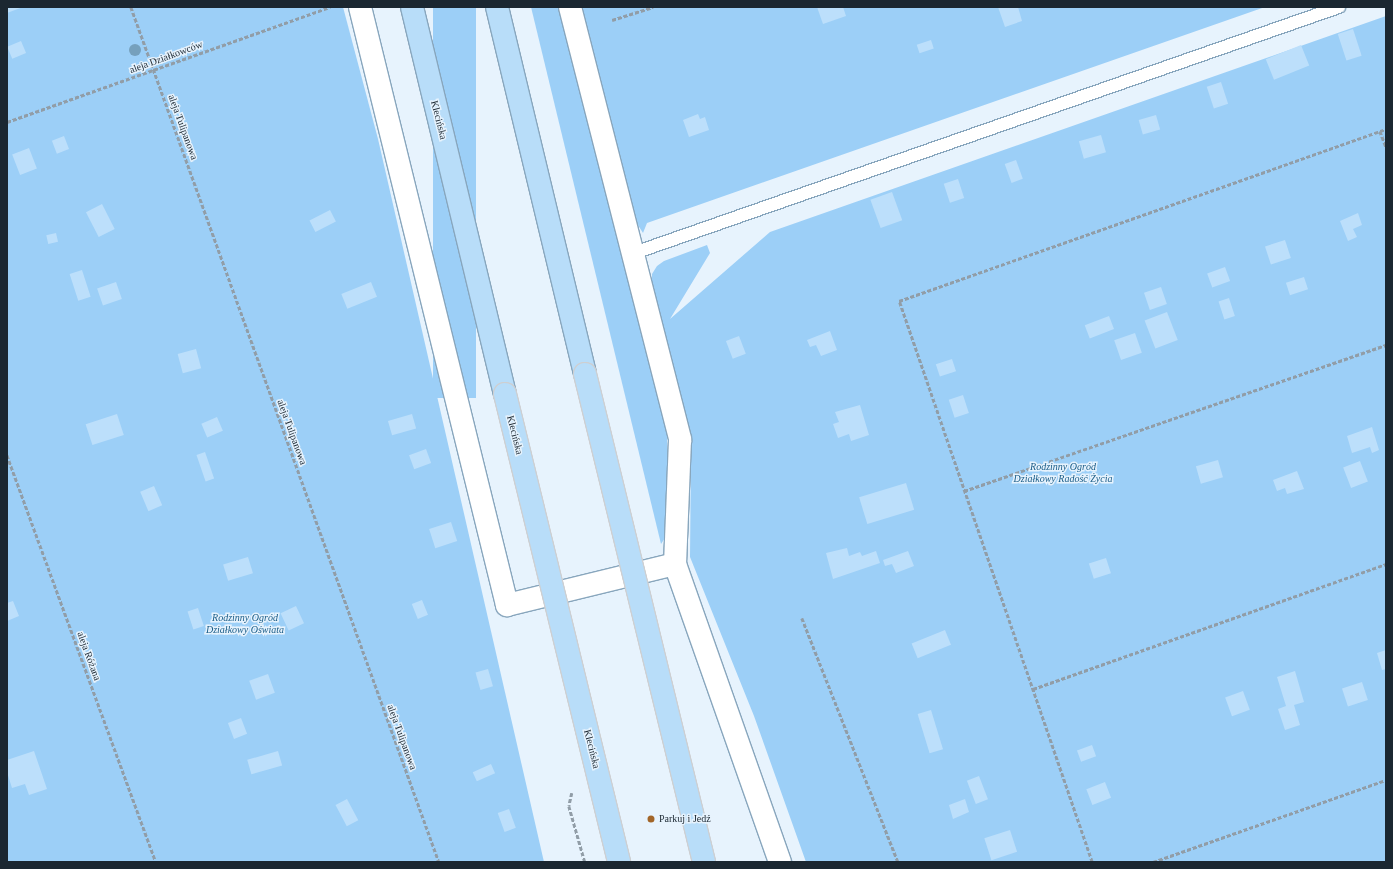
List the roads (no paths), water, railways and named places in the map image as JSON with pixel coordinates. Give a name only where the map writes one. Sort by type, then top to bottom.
[{"type":"main road","name":"Klecińska","points":[[412,7],[619,862]]},
{"type":"main road","points":[[497,7],[704,862]]},
{"type":"street","points":[[360,7],[508,605],[675,564]]},
{"type":"street","points":[[570,7],[634,253],[680,440],[675,564],[780,862]]},
{"type":"lane","points":[[634,253],[1339,7]]},
{"type":"place","name":"Parkuj i Jedź","points":[[651,819]]},
{"type":"park label","name":"Rodzinny Ogród Działkowy Radość Życia","points":[[1063,472]]},
{"type":"park label","name":"Rodzinny Ogród Działkowy Oświata","points":[[245,622]]}]
